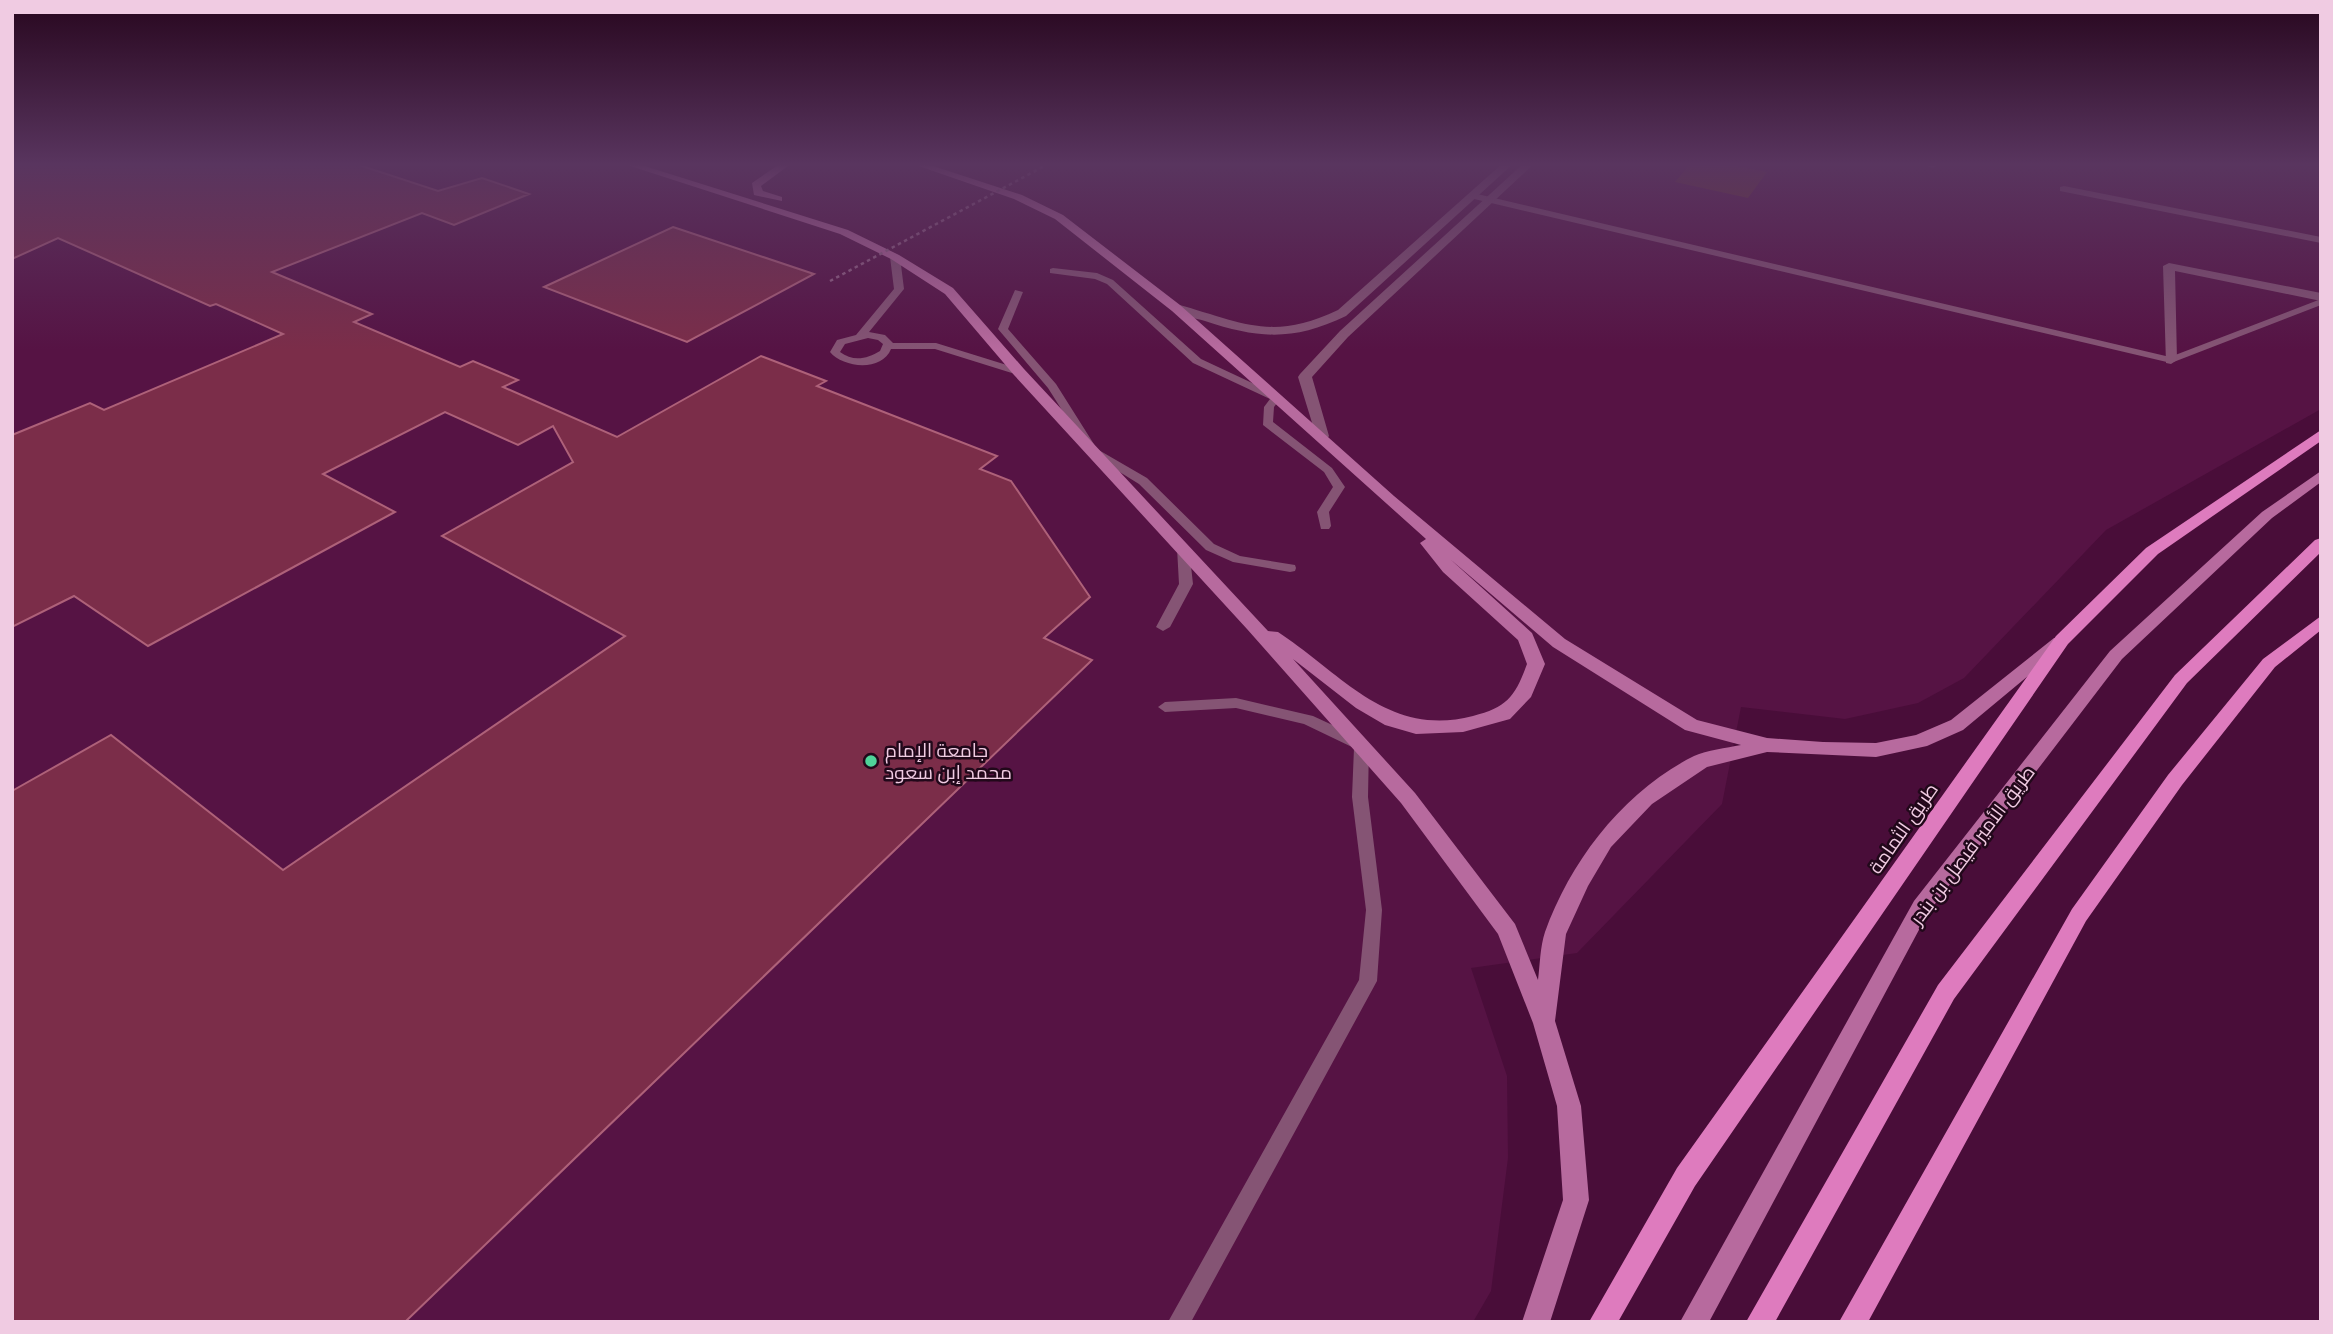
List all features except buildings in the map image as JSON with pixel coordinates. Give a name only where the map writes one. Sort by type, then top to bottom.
[{"type":"main road","name":"طريق الثمامة","points":[[1604,1322],[1686,1177],[2062,640],[2152,551],[2321,434]]},
{"type":"main road","points":[[1760,1322],[1946,992],[2181,679],[2321,542]]},
{"type":"main road","points":[[1853,1322],[2080,915],[2175,780],[2269,663],[2321,621]]},
{"type":"street","points":[[823,225],[844,232]]},
{"type":"street","points":[[832,225],[895,257],[949,291],[1019,372],[1362,745],[1408,798],[1507,930],[1544,1023],[1569,1106],[1576,1200],[1536,1322]]},
{"type":"street","points":[[1070,225],[1176,308],[1322,436],[1389,499],[1559,643],[1691,725],[1767,745],[1876,750],[1920,741],[1957,725],[2062,640]]},
{"type":"street","points":[[1176,308],[1240,328],[1280,333],[1316,328],[1342,313],[1440,225]]},
{"type":"street","points":[[1322,436],[1305,377],[1344,334],[1462,225]]},
{"type":"street","points":[[2247,225],[2321,240]]},
{"type":"street","points":[[2171,360],[2169,266],[2321,299]]},
{"type":"street","name":"طريق الأمير فيصل بن بندر","points":[[1694,1322],[1716,1277],[1921,907],[2116,655],[2267,515],[2321,475]]},
{"type":"street","points":[[1254,625],[1296,652],[1362,704],[1391,720],[1416,727],[1463,725],[1504,714],[1525,694],[1536,664],[1527,637],[1449,568],[1389,499]]},
{"type":"street","points":[[1544,1023],[1555,934],[1579,883],[1604,841],[1645,799],[1701,761],[1767,745]]},
{"type":"lane","points":[[1597,225],[2171,360],[2321,299]]},
{"type":"lane","points":[[895,257],[899,289],[861,335],[837,345],[837,355],[852,361],[867,361],[880,356],[889,346],[936,346],[1019,372]]},
{"type":"lane","points":[[1054,271],[1097,275],[1110,282],[1197,361],[1276,398],[1269,407],[1267,423],[1328,470],[1339,487],[1323,512],[1325,526]]},
{"type":"lane","points":[[1018,292],[1003,329],[1052,386],[1093,451],[1143,481],[1209,547],[1237,559],[1290,568]]},
{"type":"lane","points":[[861,335],[881,337],[889,346]]},
{"type":"lane","points":[[1163,627],[1186,584],[1183,548]]},
{"type":"lane","points":[[1165,707],[1236,703],[1308,720],[1362,745],[1360,797],[1374,910],[1368,981],[1179,1322]]},
{"type":"path","points":[[831,281],[934,225]]},
{"type":"shaded area","name":"جامعة الإمام محمد إبن سعود","points":[[12,225],[2321,225],[2321,409],[2106,530],[1964,678],[1918,703],[1845,719],[1741,707],[1722,804],[1577,953],[1471,968],[1507,1076],[1508,1158],[1491,1291],[1473,1322],[12,1322]]},
{"type":"place","name":"جامعة الإمام محمد إبن سعود","points":[[871,761]]}]
